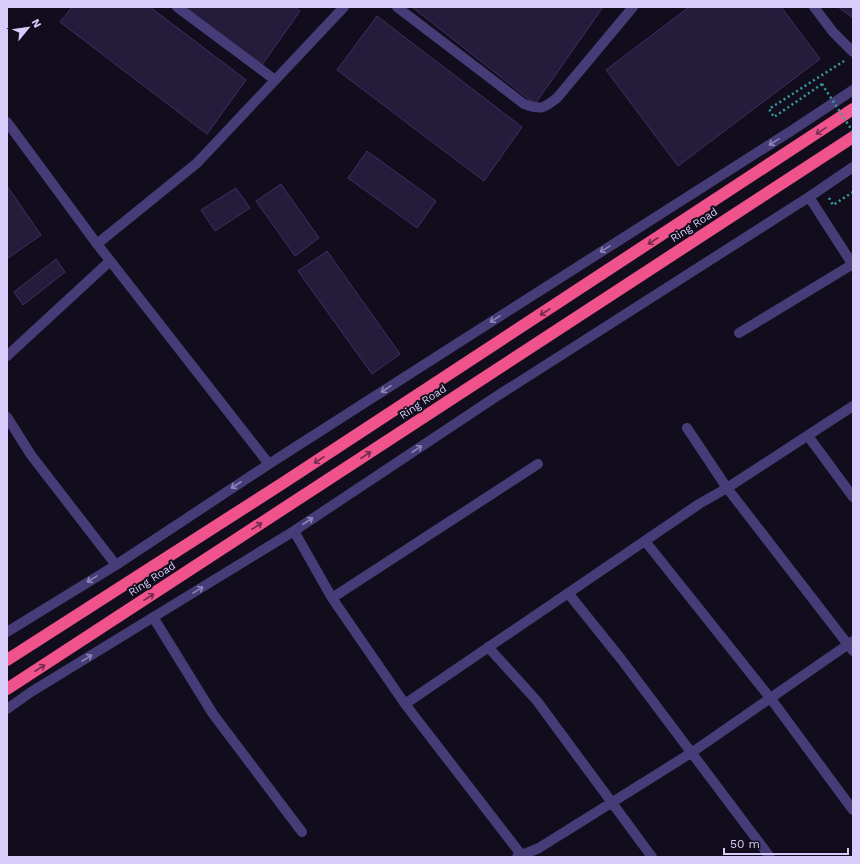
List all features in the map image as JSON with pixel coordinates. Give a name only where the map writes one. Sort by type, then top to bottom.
[{"type":"highway","name":"Ring Road","points":[[7,660],[289,479],[853,109]]},
{"type":"highway","name":"Ring Road","points":[[7,689],[853,137]]},
{"type":"street","points":[[177,7],[275,80]]},
{"type":"street","points":[[397,7],[524,104],[537,109],[548,105],[557,98],[633,7]]},
{"type":"street","points":[[814,7],[850,55]]},
{"type":"street","points":[[97,244],[197,163],[341,8]]},
{"type":"street","points":[[7,632],[116,565],[269,464],[792,131],[853,90]]},
{"type":"street","points":[[7,122],[110,261],[269,464]]},
{"type":"street","points":[[7,709],[31,692],[294,531],[494,398],[808,197],[853,166]]},
{"type":"street","points":[[739,334],[853,264],[808,197]]},
{"type":"street","points":[[7,356],[110,261]]},
{"type":"street","points":[[405,704],[699,504],[727,488],[853,406]]},
{"type":"street","points":[[7,417],[31,455],[116,565]]},
{"type":"street","points":[[294,531],[332,598],[405,704],[521,856],[539,848],[690,753],[851,645],[727,488],[687,428]]},
{"type":"street","points":[[808,436],[853,497]]},
{"type":"street","points":[[332,598],[538,464]]},
{"type":"street","points":[[645,541],[771,699],[853,810]]},
{"type":"street","points":[[568,593],[621,659],[690,753],[770,857]]},
{"type":"street","points":[[153,617],[213,714],[302,832]]},
{"type":"street","points":[[488,647],[537,701],[652,857]]},
{"type":"path","points":[[850,55],[769,109],[774,117],[822,84],[853,132]]},
{"type":"path","points":[[833,205],[853,192]]},
{"type":"building","points":[[72,7],[150,7],[246,80],[207,134],[60,22]]},
{"type":"building","points":[[185,7],[294,7],[300,11],[262,65]]},
{"type":"building","points":[[412,7],[603,7],[535,104]]},
{"type":"building","points":[[689,7],[781,7],[820,59],[678,166],[606,70]]},
{"type":"building","points":[[838,7],[853,7],[853,18]]},
{"type":"building","points":[[377,16],[522,127],[484,181],[337,70]]},
{"type":"building","points":[[367,151],[436,201],[417,228],[348,178]]},
{"type":"building","points":[[281,184],[319,238],[295,256],[256,201]]},
{"type":"building","points":[[7,186],[41,235],[7,259]]},
{"type":"building","points":[[236,188],[250,208],[215,231],[201,210]]},
{"type":"building","points":[[327,251],[400,354],[372,374],[298,271]]},
{"type":"building","points":[[56,259],[65,272],[23,305],[14,292]]}]
